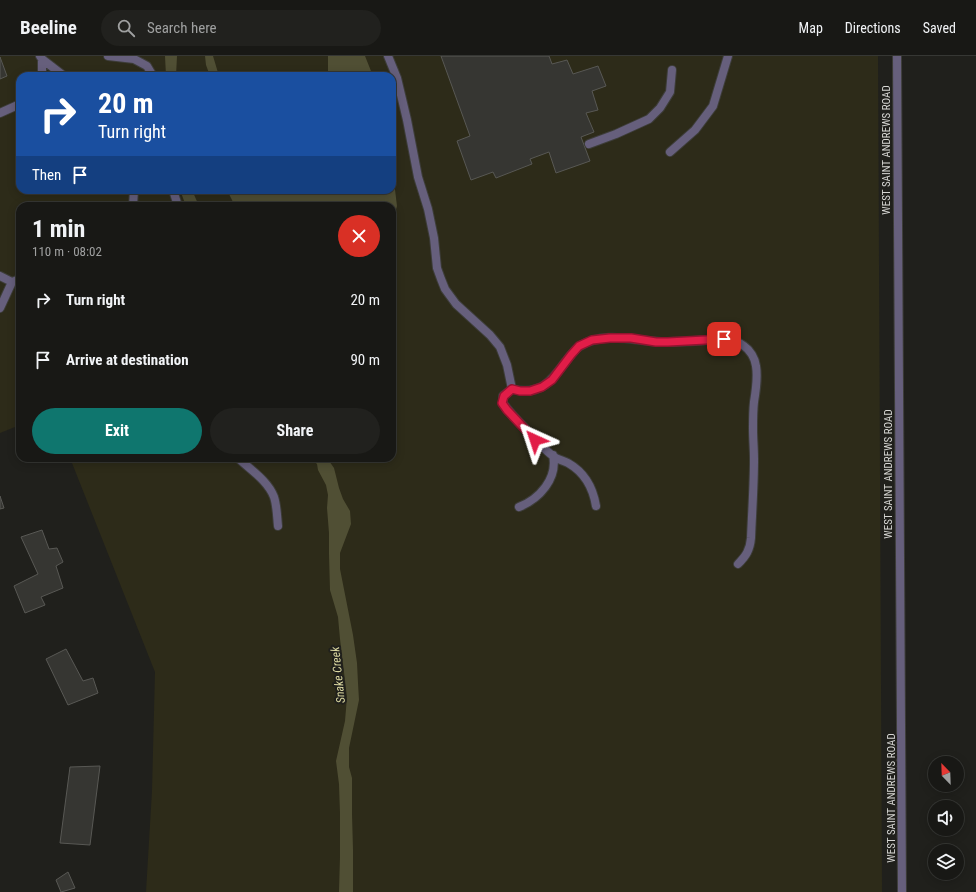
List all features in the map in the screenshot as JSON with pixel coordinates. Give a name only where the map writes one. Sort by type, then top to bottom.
[{"type":"street","points":[[108,56],[134,59],[147,66],[152,72]]},
{"type":"street","points":[[388,56],[395,72]]},
{"type":"street","points":[[670,152],[695,130],[713,106],[728,56]]},
{"type":"street","name":"WEST SAINT ANDREWS ROAD","points":[[897,56],[902,892]]},
{"type":"street","points":[[41,58],[42,72]]},
{"type":"street","points":[[41,58],[59,72]]},
{"type":"street","points":[[589,144],[616,134],[648,119],[660,108],[670,92],[672,70]]},
{"type":"street","points":[[396,74],[408,120],[418,177],[428,209],[434,238],[437,268],[441,279],[445,289],[456,304],[490,335],[500,347],[507,365],[512,389]]},
{"type":"street","points":[[0,113],[16,106]]},
{"type":"street","points":[[0,276],[16,280],[0,308]]},
{"type":"street","points":[[512,389],[530,391],[542,387],[552,380],[579,346],[592,340],[631,338],[656,342],[668,342],[724,339],[744,346],[751,353],[755,360],[756,367],[753,430],[753,502],[750,547],[738,564]]},
{"type":"street","points":[[512,389],[504,396],[502,403],[507,410],[535,440],[553,456],[568,463],[580,472],[590,486],[594,495],[596,506]]},
{"type":"street","points":[[519,508],[537,497],[547,484],[553,473],[555,463],[553,456]]},
{"type":"street","points":[[242,462],[265,482],[271,490],[275,499],[278,526]]},
{"type":"shaded area","points":[[0,56],[878,56],[882,892],[146,892],[152,791],[155,672],[72,462],[396,462],[396,202],[16,202],[16,427],[0,433]]},
{"type":"shaded area","points":[[165,56],[177,56],[176,72],[166,72]]},
{"type":"shaded area","points":[[205,56],[213,56],[218,72],[209,72]]},
{"type":"shaded area","points":[[328,56],[365,56],[371,72],[328,72]]},
{"type":"shaded area","points":[[182,194],[194,194],[197,202],[184,202]]},
{"type":"shaded area","points":[[229,194],[396,194],[397,206],[396,210],[396,202],[233,202]]},
{"type":"shaded area","points":[[315,462],[330,462],[334,468],[343,499],[350,511],[351,524],[340,553],[340,569],[353,635],[357,663],[359,700],[349,748],[349,767],[352,778],[353,892],[339,892],[340,813],[339,784],[336,761],[345,721],[347,697],[338,617],[330,590],[327,508],[328,495],[326,485],[318,470]]},
{"type":"building","points":[[441,56],[549,56],[552,64],[567,60],[573,74],[598,66],[606,86],[592,91],[598,110],[586,113],[594,132],[581,137],[590,161],[556,173],[549,152],[530,159],[532,164],[496,178],[493,172],[471,180],[457,141],[470,136]]},
{"type":"building","points":[[0,57],[7,76],[0,79]]},
{"type":"building","points":[[0,496],[4,508],[0,509]]},
{"type":"building","points":[[42,530],[49,549],[57,548],[63,562],[56,566],[63,588],[41,597],[45,605],[25,613],[14,586],[38,574],[21,537]]},
{"type":"building","points":[[66,649],[83,681],[93,678],[98,693],[68,705],[46,659]]},
{"type":"building","points":[[100,766],[90,845],[60,843],[70,767]]},
{"type":"building","points":[[68,872],[75,888],[61,892],[56,880]]},
{"type":"route","points":[[535,440],[502,403],[504,396],[512,389],[530,391],[542,387],[552,380],[579,346],[592,340],[610,338],[631,338],[656,342],[724,339]]},
{"type":"water label","name":"Snake Creek","points":[[338,675]]}]
